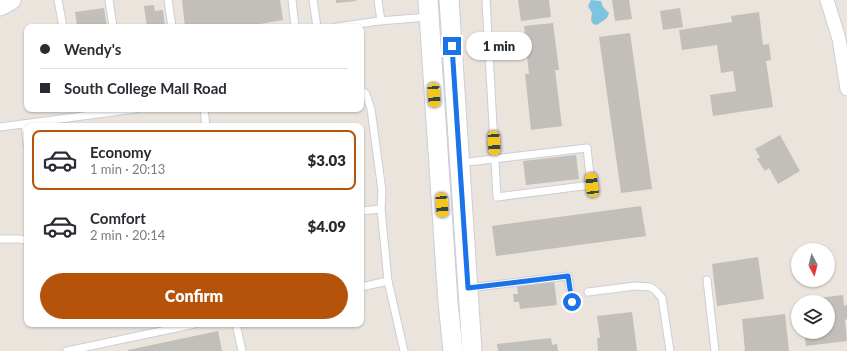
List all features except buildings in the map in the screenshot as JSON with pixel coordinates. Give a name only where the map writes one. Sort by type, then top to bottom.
[{"type":"main road","points":[[0,6],[11,0]]},
{"type":"main road","points":[[428,9],[447,283],[453,346],[472,346],[449,0]]},
{"type":"main road","points":[[447,283],[468,288]]},
{"type":"street","points":[[827,0],[839,39],[847,89]]},
{"type":"lane","points":[[58,0],[62,24]]},
{"type":"lane","points":[[109,0],[113,24]]},
{"type":"lane","points":[[168,0],[172,24]]},
{"type":"lane","points":[[292,0],[295,24]]},
{"type":"lane","points":[[312,0],[316,24]]},
{"type":"lane","points":[[378,0],[381,21]]},
{"type":"lane","points":[[460,163],[495,159],[587,148],[592,185],[497,197],[495,159],[486,0]]},
{"type":"lane","points":[[359,24],[381,21],[428,9]]},
{"type":"lane","points":[[364,92],[366,94],[371,109],[382,191],[381,209],[388,281],[404,351]]},
{"type":"lane","points":[[32,123],[113,112]]},
{"type":"lane","points":[[204,112],[206,123]]},
{"type":"lane","points":[[0,127],[24,124]]},
{"type":"lane","points":[[364,211],[381,209]]},
{"type":"lane","points":[[0,239],[24,240]]},
{"type":"lane","points":[[468,288],[568,276],[572,302]]},
{"type":"lane","points":[[707,280],[715,351]]},
{"type":"lane","points":[[364,286],[388,281]]},
{"type":"lane","points":[[588,292],[635,286],[650,287],[655,290],[662,298],[670,351]]},
{"type":"lane","points":[[67,351],[181,327]]},
{"type":"lane","points":[[237,327],[242,351]]},
{"type":"water","points":[[591,0],[601,1],[603,7],[609,13],[607,18],[597,25],[593,24],[591,20],[592,13],[588,6]]},
{"type":"route","points":[[452,46],[468,288],[568,276],[572,302]]}]
